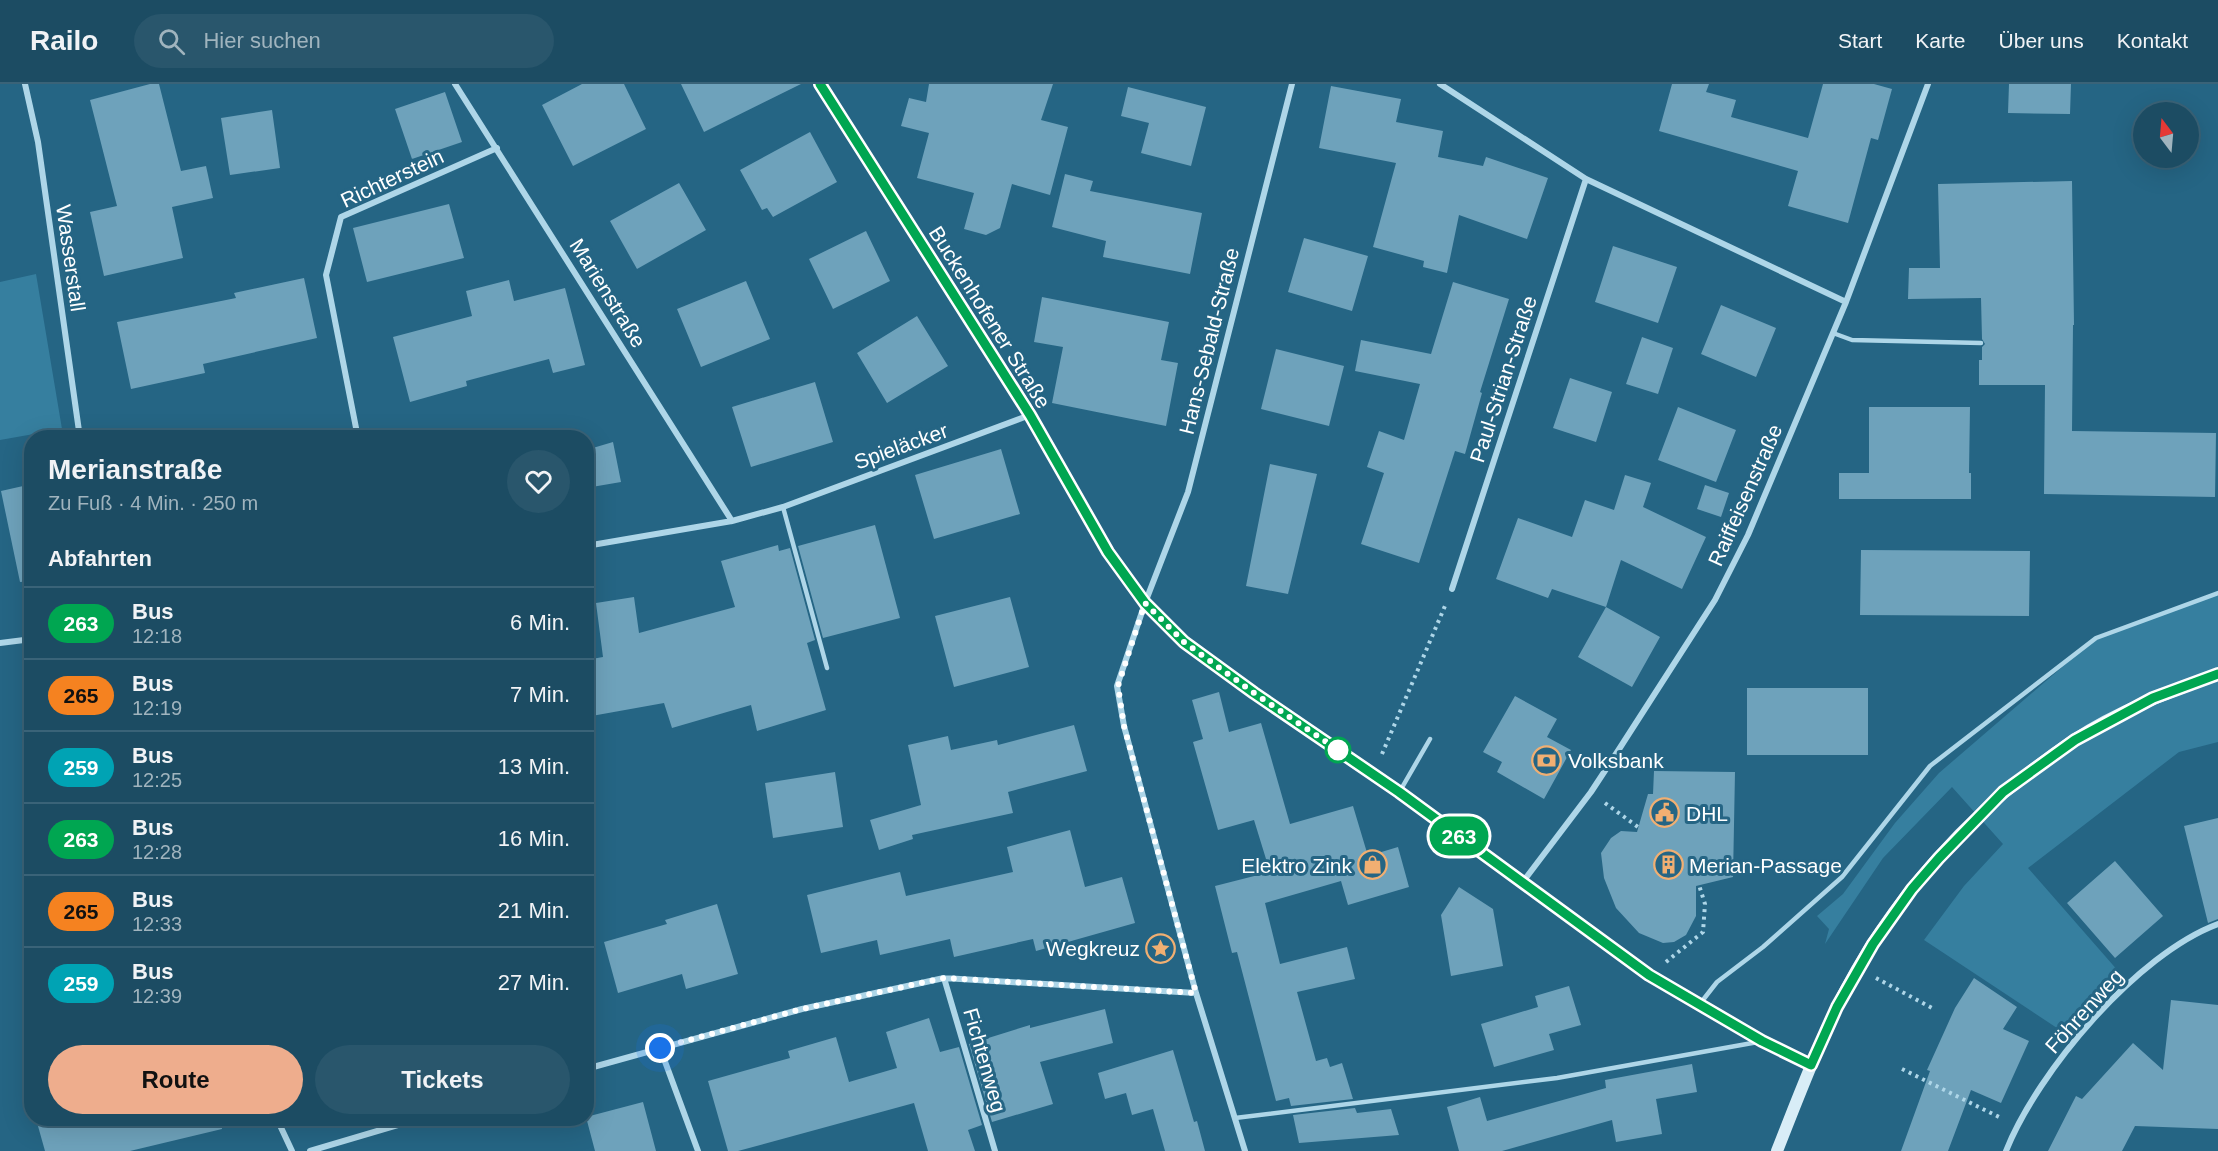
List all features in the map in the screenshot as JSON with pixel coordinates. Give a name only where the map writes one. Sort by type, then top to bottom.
[{"type":"main road","points":[[1777,1151],[1811,1065],[1837,1007],[1859,968],[1912,889],[1952,843],[2003,792],[2075,740],[2153,698],[2218,674]]},
{"type":"street","name":"Wasserstall","points":[[25,84],[38,142],[79,430]]},
{"type":"street","name":"Marienstraße","points":[[455,84],[732,521]]},
{"type":"street","name":"Buckenhofener Straße","points":[[819,84],[1030,415],[1108,552],[1145,603],[1184,642],[1399,792],[1649,975],[1762,1041],[1811,1065]]},
{"type":"street","name":"Hans-Sebald-Straße","points":[[1245,1151],[1196,993],[1124,726],[1118,686],[1145,603],[1188,492],[1292,84]]},
{"type":"street","points":[[1440,84],[1586,179],[1845,302]]},
{"type":"street","name":"Raiffeisenstraße","points":[[1522,883],[1591,792],[1719,591],[1748,535],[1833,333],[1928,84]]},
{"type":"street","name":"Richterstein","points":[[356,430],[326,275],[341,217],[497,148]]},
{"type":"street","name":"Paul-Strian-Straße","points":[[1452,589],[1586,179]]},
{"type":"street","name":"Spieläcker","points":[[594,545],[732,521],[783,507],[1030,415]]},
{"type":"street","points":[[0,643],[24,640]]},
{"type":"street","name":"Föhrenweg","points":[[2006,1151],[2016,1127],[2069,1046],[2143,969],[2198,931],[2218,924]]},
{"type":"street","points":[[594,1067],[802,1009],[944,978],[1196,993]]},
{"type":"street","name":"Fichtenweg","points":[[944,978],[995,1151]]},
{"type":"street","points":[[660,1048],[698,1151]]},
{"type":"street","points":[[280,1126],[292,1151]]},
{"type":"street","points":[[310,1151],[394,1126]]},
{"type":"lane","points":[[1833,333],[1852,340],[1982,343]]},
{"type":"lane","points":[[783,507],[826,668]]},
{"type":"lane","points":[[1699,1005],[1717,982],[1763,947],[1842,877],[1930,766],[2096,638],[2218,593]]},
{"type":"lane","points":[[1399,792],[1430,739]]},
{"type":"lane","points":[[1235,1118],[1557,1078],[1762,1041]]},
{"type":"path","points":[[1373,774],[1452,589]]},
{"type":"path","points":[[1591,792],[1638,827]]},
{"type":"path","points":[[1649,975],[1703,933],[1705,904],[1699,885]]},
{"type":"path","points":[[1859,968],[1934,1009]]},
{"type":"path","points":[[1902,1070],[1989,1111]]},
{"type":"shaded area","points":[[36,274],[62,429],[24,430],[24,436],[0,440],[0,282]]},
{"type":"shaded area","points":[[2218,593],[2218,742],[2179,752],[2028,868],[2119,972],[2060,1030],[1924,940],[1964,886],[2003,844],[1952,787],[1883,858],[1825,944],[1829,929],[1817,916],[1843,894],[1895,823],[1939,773],[2096,638]]},
{"type":"building","points":[[150,84],[159,84],[181,171],[206,166],[213,198],[172,207],[183,258],[104,276],[90,212],[117,206],[90,100]]},
{"type":"building","points":[[582,84],[624,84],[646,129],[573,166],[542,105]]},
{"type":"building","points":[[681,84],[801,84],[704,132]]},
{"type":"building","points":[[929,84],[1053,84],[1041,120],[1068,127],[1050,195],[1012,184],[1000,228],[986,235],[964,229],[974,193],[917,178],[929,133],[901,126],[909,98],[926,102]]},
{"type":"building","points":[[1672,84],[1709,84],[1706,92],[1736,100],[1731,117],[1808,138],[1823,84],[1874,84],[1892,89],[1878,140],[1871,138],[1848,223],[1788,206],[1798,171],[1659,131]]},
{"type":"building","points":[[2009,84],[2071,84],[2070,114],[2008,113]]},
{"type":"building","points":[[1331,86],[1401,99],[1396,122],[1443,131],[1438,157],[1483,166],[1486,157],[1548,178],[1527,239],[1459,215],[1447,273],[1423,267],[1424,261],[1373,247],[1396,163],[1319,148]]},
{"type":"building","points":[[1128,87],[1206,107],[1191,166],[1141,153],[1149,123],[1121,116]]},
{"type":"building","points":[[445,92],[462,142],[412,159],[395,109]]},
{"type":"building","points":[[272,110],[280,168],[230,175],[221,118]]},
{"type":"building","points":[[810,132],[837,182],[773,217],[767,208],[762,210],[740,170]]},
{"type":"building","points":[[1065,174],[1093,181],[1090,191],[1202,213],[1190,274],[1103,257],[1106,241],[1052,227]]},
{"type":"building","points":[[2072,181],[2074,325],[2072,431],[2216,433],[2215,497],[2044,494],[2045,385],[1979,385],[1979,360],[1982,360],[1982,347],[1985,344],[1982,339],[1981,298],[1908,299],[1909,268],[1940,268],[1938,184]]},
{"type":"building","points":[[679,183],[706,230],[637,269],[610,221]]},
{"type":"building","points":[[449,204],[464,258],[367,282],[353,228]]},
{"type":"building","points":[[866,231],[890,281],[833,309],[809,259]]},
{"type":"building","points":[[1304,238],[1368,256],[1352,311],[1288,292]]},
{"type":"building","points":[[1613,246],[1677,267],[1658,323],[1595,302]]},
{"type":"building","points":[[304,278],[317,338],[203,364],[205,373],[131,389],[117,322],[236,298],[234,293]]},
{"type":"building","points":[[509,280],[514,301],[565,288],[585,365],[553,373],[549,359],[466,381],[467,386],[410,402],[393,337],[472,316],[466,291]]},
{"type":"building","points":[[746,281],[770,339],[701,367],[677,309]]},
{"type":"building","points":[[1453,282],[1509,299],[1480,392],[1482,393],[1465,454],[1455,451],[1419,563],[1361,544],[1384,473],[1367,467],[1379,431],[1404,440],[1420,384],[1355,371],[1361,340],[1431,354]]},
{"type":"building","points":[[1042,297],[1169,322],[1161,360],[1178,363],[1166,426],[1052,403],[1063,347],[1034,342]]},
{"type":"building","points":[[1721,305],[1776,328],[1756,377],[1701,354]]},
{"type":"building","points":[[917,316],[948,366],[887,403],[857,353]]},
{"type":"building","points":[[1642,337],[1673,348],[1658,394],[1626,384]]},
{"type":"building","points":[[1276,349],[1344,366],[1329,426],[1261,409]]},
{"type":"building","points":[[1570,378],[1612,392],[1596,442],[1553,428]]},
{"type":"building","points":[[815,382],[833,442],[751,467],[732,407]]},
{"type":"building","points":[[1678,407],[1736,430],[1716,482],[1658,460]]},
{"type":"building","points":[[1869,407],[1970,407],[1971,499],[1839,499],[1839,473],[1869,473]]},
{"type":"building","points":[[613,442],[621,482],[594,487],[594,448]]},
{"type":"building","points":[[1001,449],[1020,514],[934,539],[915,475]]},
{"type":"building","points":[[1270,464],[1317,474],[1288,594],[1246,586]]},
{"type":"building","points":[[1625,475],[1651,483],[1643,507],[1706,537],[1682,589],[1621,560],[1606,607],[1552,589],[1548,598],[1496,579],[1518,518],[1572,537],[1585,500],[1614,510]]},
{"type":"building","points":[[1705,485],[1729,493],[1721,517],[1697,509]]},
{"type":"building","points":[[24,486],[24,582],[20,582],[1,491]]},
{"type":"building","points":[[875,525],[900,618],[823,638],[798,546]]},
{"type":"building","points":[[778,545],[779,551],[790,548],[815,640],[807,643],[826,710],[757,731],[751,705],[672,728],[664,703],[594,716],[594,659],[603,657],[596,603],[634,597],[639,633],[735,607],[721,561]]},
{"type":"building","points":[[1861,550],[2030,551],[2029,616],[1860,615]]},
{"type":"building","points":[[1010,597],[1029,667],[954,687],[935,616]]},
{"type":"building","points":[[1606,607],[1660,637],[1632,687],[1578,657]]},
{"type":"building","points":[[1747,688],[1868,688],[1868,755],[1747,755]]},
{"type":"building","points":[[1219,692],[1229,732],[1261,723],[1290,824],[1353,806],[1368,856],[1398,847],[1409,887],[1348,905],[1341,881],[1265,903],[1280,964],[1347,947],[1355,979],[1297,992],[1316,1061],[1327,1058],[1330,1067],[1342,1063],[1353,1099],[1291,1106],[1289,1098],[1276,1101],[1237,952],[1232,953],[1215,886],[1270,872],[1254,820],[1218,830],[1193,742],[1203,739],[1192,700]]},
{"type":"building","points":[[1515,696],[1557,719],[1547,737],[1571,750],[1544,799],[1497,772],[1502,762],[1483,752]]},
{"type":"building","points":[[1074,725],[1087,771],[1008,792],[1013,813],[912,835],[913,839],[879,850],[870,820],[921,805],[908,745],[948,736],[951,750],[997,740],[998,745]]},
{"type":"building","name":"Merian-Passage","points":[[1654,771],[1735,772],[1733,877],[1696,886],[1696,916],[1686,935],[1674,942],[1663,943],[1639,933],[1616,908],[1604,878],[1601,853],[1611,838],[1621,831],[1637,832],[1648,794],[1653,794]]},
{"type":"building","points":[[835,772],[843,827],[773,838],[765,783]]},
{"type":"building","points":[[2218,818],[2218,919],[2208,923],[2184,826]]},
{"type":"building","points":[[1070,830],[1085,887],[1122,877],[1135,923],[1036,951],[1033,939],[954,957],[950,939],[880,955],[877,940],[821,953],[807,895],[900,872],[906,896],[1013,872],[1007,847]]},
{"type":"building","points":[[2115,861],[2163,916],[2115,958],[2067,903]]},
{"type":"building","points":[[1459,887],[1493,909],[1503,966],[1451,976],[1441,915]]},
{"type":"building","points":[[717,904],[738,974],[686,989],[682,974],[618,993],[604,942],[667,924],[665,920]]},
{"type":"building","points":[[1974,978],[2017,1007],[2003,1029],[2029,1041],[2001,1103],[1971,1090],[1948,1151],[1901,1151],[1930,1071],[1927,1070],[1955,1008]]},
{"type":"building","points":[[1569,986],[1581,1025],[1549,1034],[1554,1050],[1494,1067],[1481,1024],[1538,1007],[1535,996]]},
{"type":"building","points":[[2171,1000],[2218,1005],[2218,1129],[2135,1126],[2122,1151],[2048,1151],[2076,1096],[2082,1099],[2133,1043],[2163,1070]]},
{"type":"building","points":[[1105,1009],[1113,1043],[1040,1062],[1053,1104],[992,1122],[969,1044],[1030,1025],[1030,1028]]},
{"type":"building","points":[[929,1018],[940,1052],[959,1047],[982,1125],[968,1130],[975,1151],[928,1151],[914,1103],[738,1151],[728,1151],[708,1081],[790,1058],[788,1051],[836,1037],[849,1082],[897,1068],[886,1032]]},
{"type":"building","points":[[1173,1050],[1205,1151],[1165,1151],[1153,1109],[1132,1115],[1126,1093],[1105,1099],[1098,1073]]},
{"type":"building","points":[[1692,1064],[1697,1092],[1656,1099],[1662,1134],[1616,1142],[1612,1120],[1502,1151],[1459,1151],[1447,1107],[1480,1097],[1487,1121],[1606,1088],[1605,1080]]},
{"type":"building","points":[[643,1102],[656,1151],[595,1151],[588,1126],[594,1126],[594,1115]]},
{"type":"building","points":[[1355,1108],[1357,1113],[1391,1109],[1399,1135],[1299,1143],[1293,1115]]},
{"type":"building","points":[[38,1126],[222,1126],[222,1129],[130,1151],[45,1151]]},
{"type":"bus line","name":"263","points":[[820,84],[1030,415],[1108,552],[1145,603],[1184,642],[1399,792],[1649,975],[1762,1041],[1811,1065],[1837,1007],[1873,944],[1912,889],[1952,843],[2003,792],[2075,740],[2153,698],[2218,674]]},
{"type":"place","name":"Volksbank","points":[[1547,760]]},
{"type":"place","name":"DHL","points":[[1665,813]]},
{"type":"place","name":"Elektro Zink","points":[[1373,865]]},
{"type":"place","name":"Merian-Passage","points":[[1668,865]]},
{"type":"place","name":"Wegkreuz","points":[[1161,948]]},
{"type":"route","points":[[660,1048],[802,1009],[944,978],[1196,993],[1124,726],[1118,686],[1145,603],[1184,642],[1338,750]]}]
